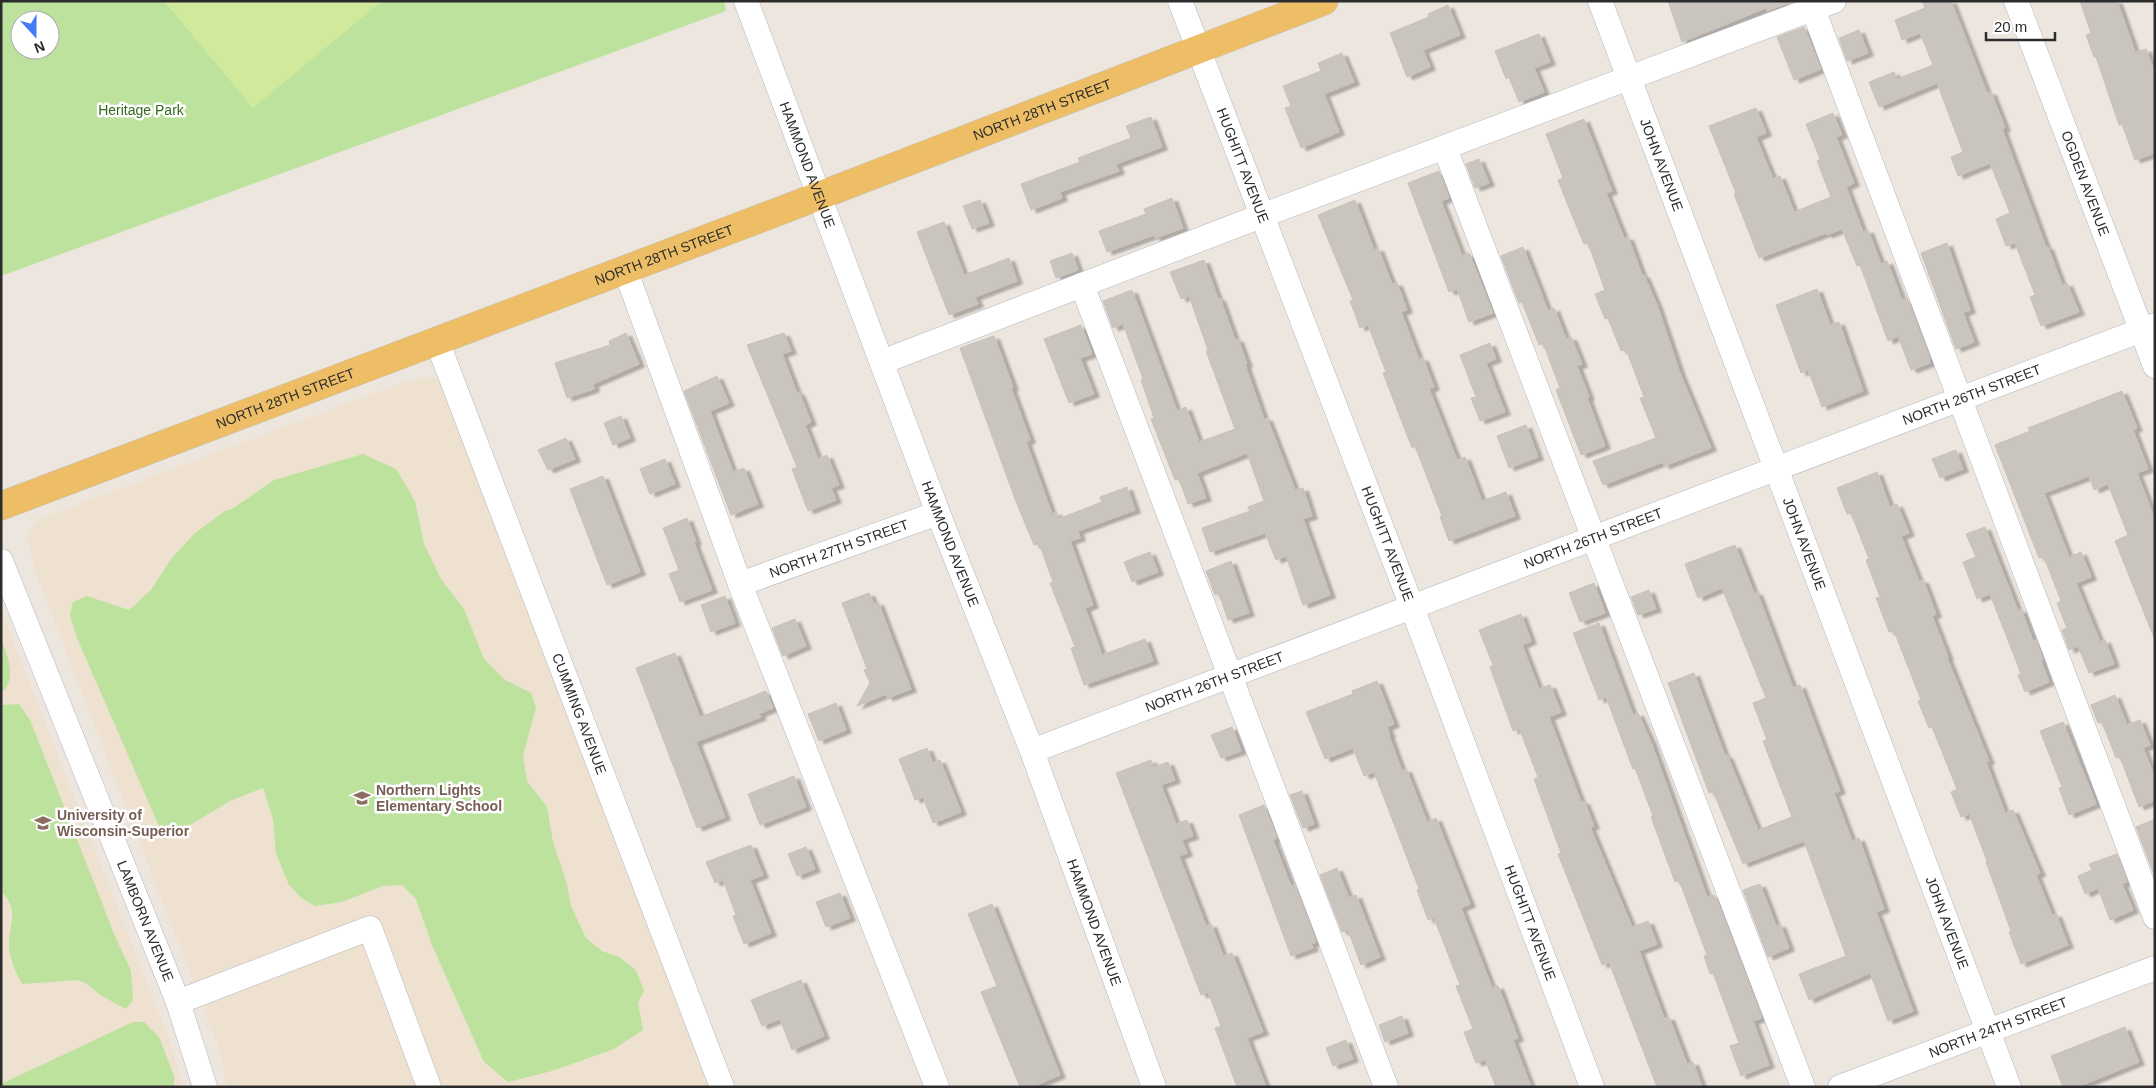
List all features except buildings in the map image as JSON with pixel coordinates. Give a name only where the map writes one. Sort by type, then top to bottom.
[{"type":"main road","name":"NORTH 28TH STREET","points":[[1,506],[818,196],[1324,1]]},
{"type":"street","name":"HAMMOND AVENUE","points":[[746,1],[938,513],[1032,751],[1154,1087]]},
{"type":"street","name":"HUGHITT AVENUE","points":[[1180,1],[1412,606],[1592,1087]]},
{"type":"street","name":"JOHN AVENUE","points":[[1600,1],[2009,1087]]},
{"type":"street","name":"OGDEN AVENUE","points":[[2016,1],[2148,327],[2155,366]]},
{"type":"street","points":[[882,362],[1261,216],[1824,5],[1959,399],[2155,917]]},
{"type":"street","points":[[1445,148],[1803,1087]]},
{"type":"street","points":[[625,269],[740,584],[937,1087]]},
{"type":"street","points":[[1082,285],[1386,1087]]},
{"type":"street","name":"NORTH 26TH STREET","points":[[1032,751],[2148,327]]},
{"type":"street","name":"CUMMING AVENUE","points":[[437,341],[722,1087]]},
{"type":"street","name":"NORTH 27TH STREET","points":[[740,584],[938,513]]},
{"type":"street","name":"LAMBORN AVENUE","points":[[1,561],[178,1002],[205,1087]]},
{"type":"street","points":[[178,1002],[370,928],[428,1087]]},
{"type":"street","name":"NORTH 24TH STREET","points":[[1840,1087],[2155,968]]},
{"type":"shaded area","name":"Northern Lights Elementary School","points":[[423,377],[436,378],[443,383],[711,1087],[227,1087],[219,1048],[35,571],[27,536],[36,522],[42,518],[396,385]]},
{"type":"shaded area","name":"University of Wisconsin-Superior","points":[[1,610],[168,1036],[183,1087],[1,1087]]},
{"type":"green space","name":"Heritage Park","points":[[1,1],[724,1],[726,11],[1,276]]},
{"type":"green space","points":[[164,1],[382,1],[253,108]]},
{"type":"green space","points":[[363,454],[396,469],[415,501],[424,544],[441,579],[464,609],[484,659],[505,680],[531,693],[536,707],[523,756],[527,781],[547,807],[553,842],[567,884],[571,906],[586,938],[602,951],[619,957],[636,970],[644,991],[638,1003],[643,1030],[614,1049],[552,1071],[508,1082],[484,1062],[432,945],[416,899],[402,885],[383,886],[342,902],[315,906],[301,898],[289,885],[276,854],[273,819],[263,788],[230,801],[165,840],[77,638],[70,616],[73,602],[87,596],[129,610],[151,590],[171,559],[194,534],[225,511],[232,509],[274,480]]},
{"type":"green space","points":[[1,639],[10,667],[10,675],[6,688],[1,693]]},
{"type":"green space","points":[[19,704],[30,720],[115,936],[131,971],[133,1000],[126,1009],[78,980],[22,984],[13,964],[9,948],[12,910],[7,898],[1,891],[1,705]]},
{"type":"green space","points":[[133,1022],[144,1022],[159,1037],[174,1076],[174,1087],[1,1087],[1,1084]]},
{"type":"place","name":"Northern Lights Elementary School","points":[[362,798]]},
{"type":"place","name":"University of Wisconsin-Superior","points":[[43,823]]}]
